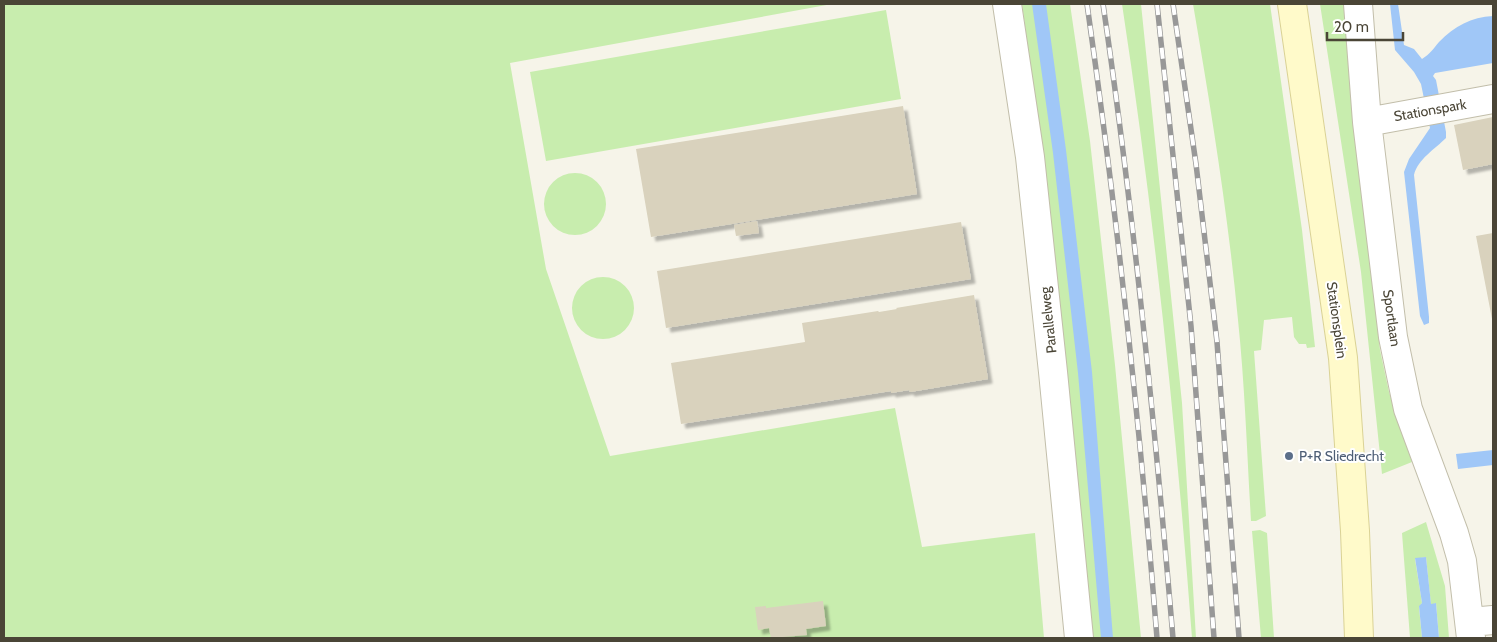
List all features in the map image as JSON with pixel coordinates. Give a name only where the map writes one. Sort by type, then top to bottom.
[{"type":"main road","name":"Stationsplein","points":[[1292,4],[1343,358],[1360,638]]},
{"type":"street","name":"Parallelweg","points":[[1008,4],[1031,166],[1079,638]]},
{"type":"street","name":"Sportlaan","points":[[1358,4],[1367,122],[1393,337],[1408,409],[1454,533],[1478,627]]},
{"type":"street","name":"Stationspark","points":[[1367,122],[1493,99]]},
{"type":"green space","points":[[4,4],[832,4],[510,63],[546,269],[610,456],[895,408],[922,547],[1035,533],[1044,638],[4,638]]},
{"type":"green space","points":[[1022,4],[1070,4],[1090,141],[1115,365],[1141,638],[1089,638],[1042,153]]},
{"type":"green space","points":[[1122,4],[1141,4],[1182,403],[1196,638],[1192,638],[1179,479],[1154,241]]},
{"type":"green space","points":[[1193,4],[1270,4],[1302,230],[1315,347],[1307,348],[1306,344],[1299,344],[1294,337],[1292,317],[1264,320],[1261,350],[1254,351],[1266,516],[1256,521],[1251,521],[1242,370],[1229,241],[1213,122]]},
{"type":"green space","points":[[1320,4],[1345,4],[1380,350],[1389,392],[1412,462],[1382,474],[1361,272]]},
{"type":"green space","points":[[886,10],[901,99],[546,161],[530,72]]},
{"type":"green space","points":[[569,173],[581,173],[597,182],[604,192],[606,204],[604,216],[597,226],[581,235],[569,235],[558,230],[549,221],[544,210],[544,198],[549,187],[558,178]]},
{"type":"green space","points":[[603,277],[615,280],[625,286],[631,296],[634,308],[631,320],[625,330],[615,336],[603,339],[591,336],[581,330],[575,320],[572,308],[575,296],[581,286],[591,280]]},
{"type":"green space","points":[[1426,522],[1445,586],[1449,638],[1439,638],[1436,603],[1431,605],[1426,557],[1415,559],[1422,603],[1419,607],[1422,638],[1410,638],[1402,533]]},
{"type":"green space","points":[[1260,530],[1267,533],[1274,638],[1261,638],[1252,531]]},
{"type":"water","points":[[1032,4],[1046,4],[1066,150],[1092,372],[1113,638],[1101,638],[1078,373],[1053,153]]},
{"type":"water","points":[[1390,4],[1398,4],[1404,45],[1414,49],[1422,59],[1457,27],[1470,20],[1493,16],[1493,63],[1435,73],[1433,76],[1436,80],[1446,138],[1423,159],[1414,175],[1429,317],[1429,323],[1424,325],[1420,316],[1404,172],[1409,159],[1430,128],[1421,84],[1414,72],[1395,50]]},
{"type":"water","points":[[1493,450],[1493,465],[1458,469],[1456,454]]},
{"type":"water","points":[[1426,557],[1431,604],[1436,603],[1439,638],[1422,638],[1419,606],[1422,603],[1415,558]]},
{"type":"building","points":[[903,106],[917,194],[651,237],[636,149]]},
{"type":"building","points":[[1493,117],[1493,164],[1463,170],[1454,125]]},
{"type":"building","points":[[757,221],[759,233],[736,236],[734,225]]},
{"type":"building","points":[[961,222],[971,279],[666,328],[657,271]]},
{"type":"building","points":[[1493,233],[1493,319],[1492,319],[1476,236]]},
{"type":"building","points":[[974,295],[988,379],[910,392],[909,390],[891,393],[891,391],[681,424],[671,363],[805,342],[802,323],[879,312]]},
{"type":"building","points":[[823,601],[826,626],[806,629],[807,635],[771,638],[769,628],[758,630],[755,607],[766,606],[766,608]]},
{"type":"railway","points":[[1087,4],[1127,321],[1157,638]]},
{"type":"railway","points":[[1103,4],[1143,320],[1173,638]]},
{"type":"railway","points":[[1157,4],[1191,326],[1214,638]]},
{"type":"railway","points":[[1173,4],[1196,164],[1217,342],[1239,638]]},
{"type":"place","name":"P+R Sliedrecht","points":[[1289,456]]}]
